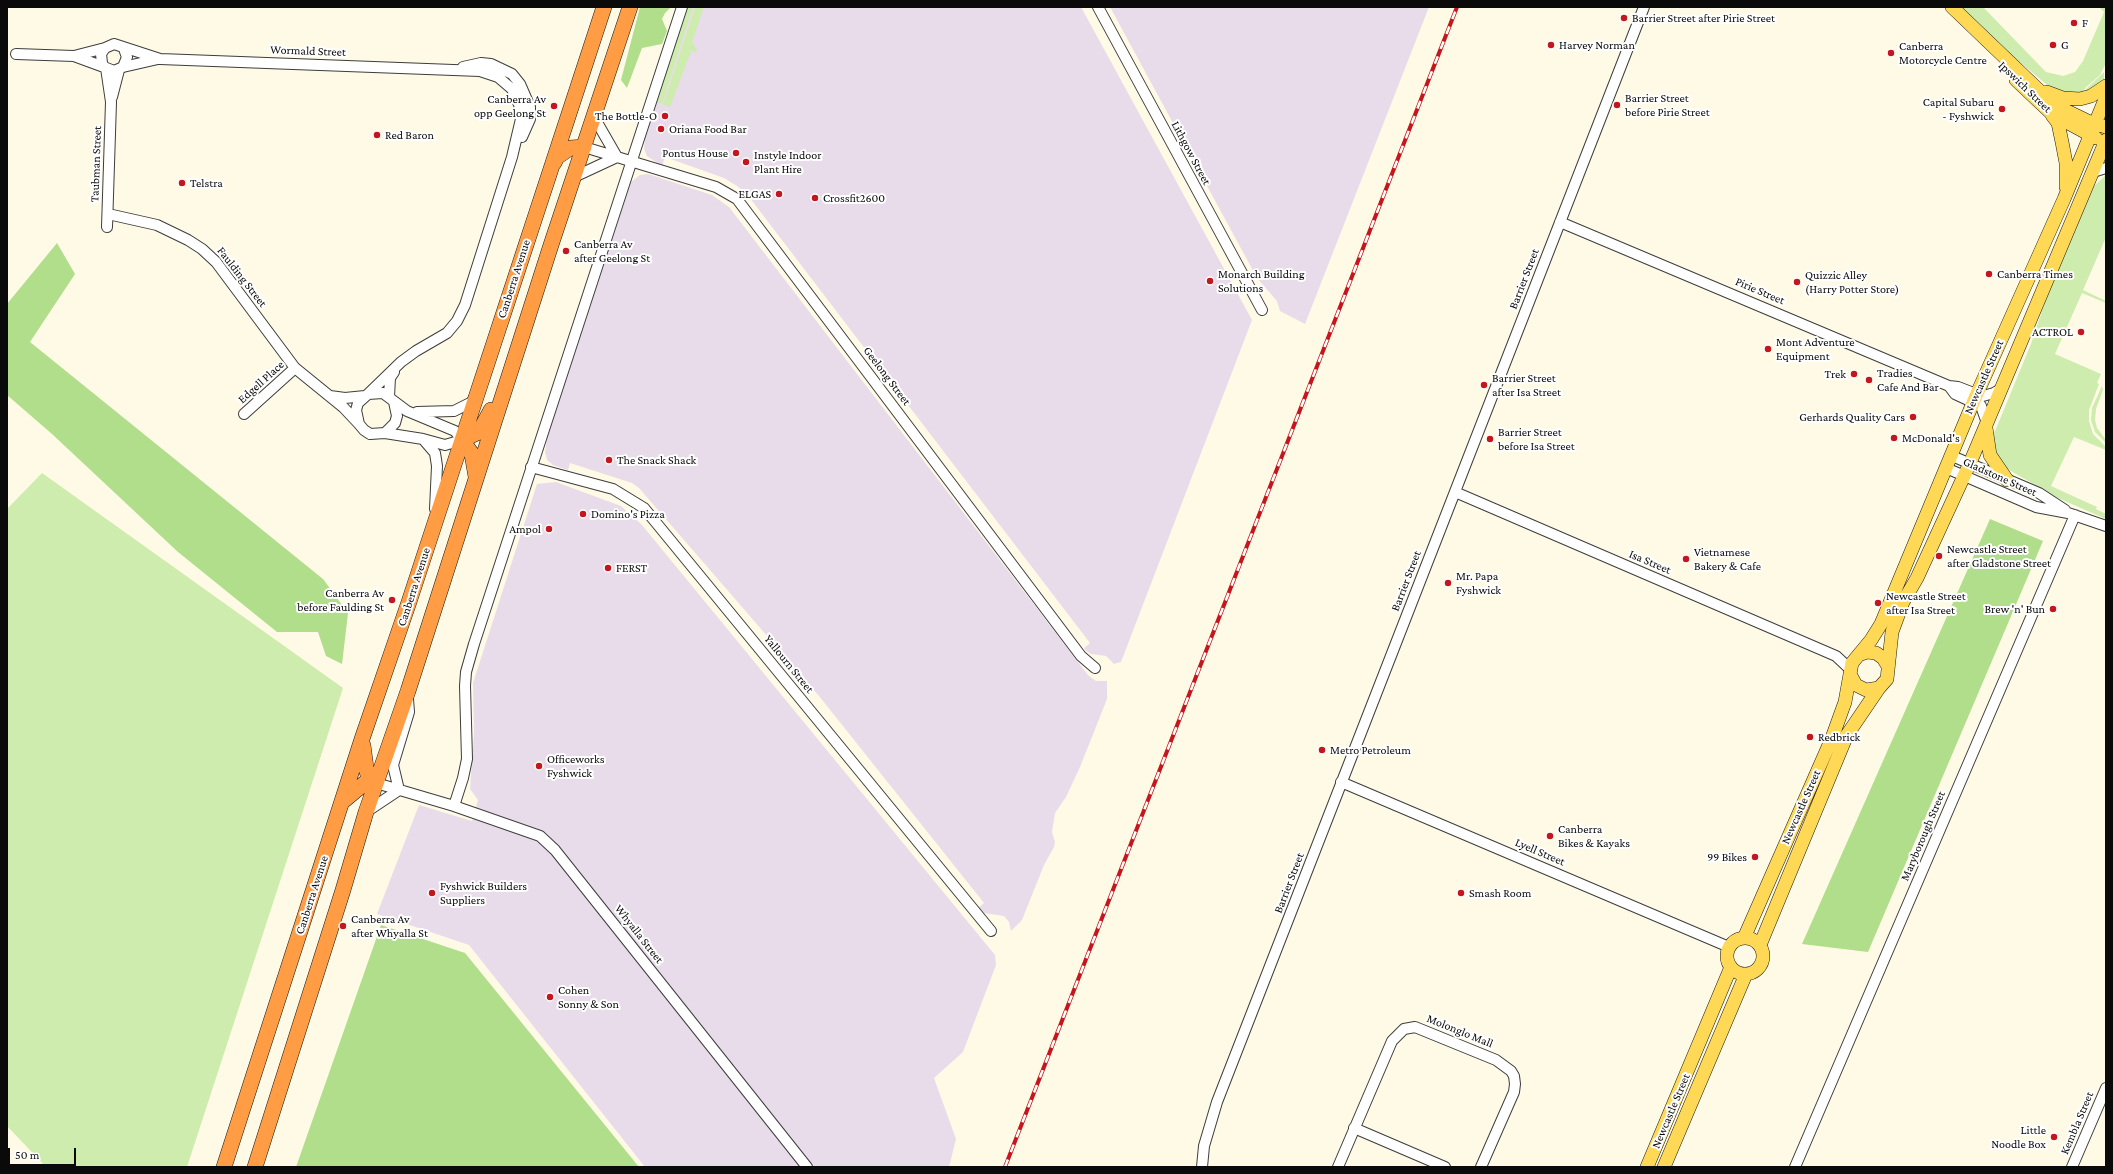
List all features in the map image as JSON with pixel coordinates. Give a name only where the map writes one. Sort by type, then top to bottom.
[{"type":"highway","name":"Canberra Avenue","points":[[224,1167],[362,739],[604,7]]},
{"type":"highway","name":"Canberra Avenue","points":[[254,1167],[343,890],[366,812],[408,691],[630,7]]},
{"type":"highway","points":[[568,115],[571,134],[574,139],[584,147]]},
{"type":"highway","points":[[550,171],[557,157],[562,153],[570,148],[584,147]]},
{"type":"highway","points":[[476,482],[472,454],[462,440],[479,432],[515,360]]},
{"type":"highway","points":[[362,739],[368,775],[376,782]]},
{"type":"highway","points":[[342,802],[366,782],[376,782]]},
{"type":"main road","name":"Ipswich Street","points":[[1956,10],[2037,89],[2063,109],[2097,129],[2106,141]]},
{"type":"main road","name":"Ipswich Street","points":[[1956,10],[1992,56],[2052,114],[2097,129]]},
{"type":"main road","points":[[2037,89],[2063,98],[2072,99],[2091,96],[2106,86]]},
{"type":"main road","name":"Newcastle Street","points":[[1744,938],[1832,738],[1845,702],[1850,671],[1858,656],[1881,624],[1949,462],[1974,398],[2066,192],[2097,129],[2106,96]]},
{"type":"main road","points":[[2052,114],[2058,123],[2066,163],[2066,192]]},
{"type":"main road","name":"Newcastle Street","points":[[1760,945],[1847,735],[1879,688],[1887,679],[1892,632],[1903,602],[1918,578],[1965,476],[2106,141]]},
{"type":"main road","points":[[1986,425],[1990,455],[2007,480]]},
{"type":"main road","points":[[1858,656],[1867,652],[1876,653],[1883,658],[1888,666]]},
{"type":"main road","points":[[1850,671],[1853,682],[1860,688],[1870,690],[1879,688]]},
{"type":"main road","points":[[1744,938],[1753,939],[1760,945],[1764,954],[1762,964],[1756,971],[1746,974],[1738,973],[1731,967],[1727,957],[1729,947],[1737,940],[1744,938]]},
{"type":"main road","name":"Newcastle Street","points":[[1647,1167],[1731,967]]},
{"type":"main road","name":"Newcastle Street","points":[[1664,1167],[1746,974]]},
{"type":"street","points":[[454,806],[463,778],[467,759],[464,706],[466,672],[682,7]]},
{"type":"street","name":"Lithgow Street","points":[[1098,7],[1262,310]]},
{"type":"street","name":"Barrier Street","points":[[1202,1167],[1204,1146],[1217,1102],[1644,7]]},
{"type":"street","name":"Wormald Street","points":[[16,54],[74,56],[105,48],[114,44],[160,59],[455,69],[490,73],[505,81],[512,88],[521,109],[521,118],[512,157],[465,305],[457,321],[447,333],[416,351],[401,362],[367,395]]},
{"type":"street","points":[[105,48],[101,58],[105,67]]},
{"type":"street","points":[[121,69],[127,57],[124,48]]},
{"type":"street","name":"Wormald Street","points":[[74,56],[110,70],[121,69],[160,59]]},
{"type":"street","name":"Taubman Street","points":[[105,67],[111,102],[107,227]]},
{"type":"street","name":"Taubman Street","points":[[111,102],[121,69]]},
{"type":"street","points":[[574,177],[617,156],[594,116]]},
{"type":"street","name":"Geelong Street","points":[[584,147],[716,187],[737,199],[1080,656],[1095,668]]},
{"type":"street","points":[[2093,172],[2106,168]]},
{"type":"street","name":"Faulding Street","points":[[108,214],[157,225],[188,240],[202,249],[216,262],[295,368],[306,379],[330,396],[359,424]]},
{"type":"street","name":"Pirie Street","points":[[1560,222],[1949,386],[1955,394],[1968,400],[1974,398]]},
{"type":"street","name":"Wormald Street","points":[[392,400],[390,378],[401,362]]},
{"type":"street","name":"Edgell Place","points":[[244,414],[295,368]]},
{"type":"street","points":[[407,411],[424,413],[462,409],[472,402],[480,383]]},
{"type":"street","points":[[1986,425],[1981,406],[1974,398],[2002,388]]},
{"type":"street","points":[[330,396],[345,398],[367,395],[376,392],[392,400],[407,411],[450,428],[455,431],[462,440],[445,445],[424,439],[385,433],[370,434],[359,424],[356,410],[358,403],[367,395]]},
{"type":"street","points":[[385,433],[395,423],[397,416],[392,400]]},
{"type":"street","points":[[424,439],[435,453],[437,466],[432,531]]},
{"type":"street","name":"Gladstone Street","points":[[1949,462],[1970,463],[2039,493],[2072,514]]},
{"type":"street","name":"Gladstone Street","points":[[1949,462],[1965,476],[2036,507],[2072,514],[2106,526]]},
{"type":"street","name":"Yallourn Street","points":[[532,467],[613,489],[644,508],[991,931]]},
{"type":"street","name":"Isa Street","points":[[1455,492],[1836,656],[1858,656]]},
{"type":"street","name":"Maryborough Street","points":[[1795,1167],[2072,514]]},
{"type":"street","name":"Isa Street","points":[[1836,656],[1850,671]]},
{"type":"street","points":[[366,812],[399,790],[393,765],[409,712],[408,691]]},
{"type":"street","name":"Whyalla Street","points":[[376,782],[454,806],[540,836],[555,850],[806,1167]]},
{"type":"street","name":"Lyell Street","points":[[1341,782],[1729,947]]},
{"type":"street","name":"Molonglo Mall","points":[[1338,1167],[1392,1041],[1404,1029],[1415,1027],[1496,1060],[1511,1071],[1514,1076],[1516,1084],[1514,1092],[1481,1167]]},
{"type":"street","name":"Kembla Street","points":[[2072,1167],[2106,1088]]},
{"type":"street","points":[[1354,1128],[1445,1167]]},
{"type":"shaded area","points":[[688,7],[1081,7],[1252,320],[1121,662],[1114,664],[1106,656],[1091,654],[1085,650],[1084,648],[1090,643],[746,193],[724,178],[665,157],[662,166],[647,156],[644,149],[645,138]]},
{"type":"shaded area","points":[[1110,7],[1429,7],[1305,324],[1280,311],[1277,301],[1257,278]]},
{"type":"shaded area","points":[[648,174],[712,195],[729,207],[1088,675],[1096,681],[1107,681],[1107,699],[1080,767],[1066,797],[1055,813],[1052,832],[1055,842],[1054,847],[1044,865],[1022,920],[1011,931],[1009,922],[1004,916],[984,913],[978,908],[984,903],[819,696],[639,488],[632,483],[570,463],[568,470],[553,465],[547,460],[545,452],[547,438],[631,182],[640,175]]},
{"type":"shaded area","points":[[556,482],[621,506],[642,525],[995,955],[996,965],[963,1052],[934,1078],[956,1139],[949,1167],[645,1167],[469,945],[377,914],[419,805],[472,821],[478,800],[470,789],[474,733],[473,683],[537,484]]},
{"type":"green space","points":[[640,7],[671,7],[662,19],[667,31],[662,44],[642,48],[627,88],[621,80]]},
{"type":"green space","points":[[688,7],[693,7],[662,104],[656,102]]},
{"type":"green space","points":[[695,7],[704,7],[692,42],[697,50],[696,52],[691,51],[670,107],[663,105]]},
{"type":"green space","points":[[1962,7],[1983,7],[2046,72],[2063,76],[2075,72],[2083,61],[2104,12],[2099,7],[2106,7],[2106,63],[2100,75],[2085,88],[2083,94],[2053,90],[1995,41]]},
{"type":"green space","points":[[2104,72],[2104,82],[2086,93],[2086,89]]},
{"type":"green space","points":[[2106,175],[2106,237],[2083,290],[2106,301],[2106,303],[2082,293],[2055,354],[2101,374],[2097,383],[2099,384],[2089,410],[2089,421],[2093,434],[2106,447],[2106,450],[2074,437],[2051,486],[2097,507],[2096,509],[2106,514],[2106,519],[2058,498],[2004,467],[1996,459],[1993,436],[2031,344],[2047,296],[2075,228],[2094,186]]},
{"type":"green space","points":[[57,243],[75,274],[30,342],[323,579],[348,613],[342,664],[326,656],[318,632],[277,632],[178,552],[52,434],[7,395],[7,304]]},
{"type":"green space","points":[[2102,386],[2103,390],[2096,409],[2095,420],[2097,428],[2106,440],[2106,443],[2095,432],[2091,420],[2092,408]]},
{"type":"green space","points":[[42,473],[343,688],[187,1167],[46,1167],[7,1126],[7,509]]},
{"type":"green space","points":[[1990,519],[2043,541],[1868,952],[1802,944]]},
{"type":"green space","points":[[381,925],[465,953],[639,1167],[296,1167]]},
{"type":"railway","points":[[1005,1167],[1457,7]]},
{"type":"place","name":"Barrier Street after Pirie Street","points":[[1624,18]]},
{"type":"place","name":"F","points":[[2074,23]]},
{"type":"place","name":"Harvey Norman","points":[[1551,45]]},
{"type":"place","name":"G","points":[[2053,45]]},
{"type":"place","name":"Canberra Motorcycle Centre","points":[[1891,53]]},
{"type":"place","name":"Barrier Street before Pirie Street","points":[[1617,105]]},
{"type":"place","name":"Canberra Av opp Geelong St","points":[[554,106]]},
{"type":"place","name":"Capital Subaru - Fyshwick","points":[[2002,109]]},
{"type":"place","name":"The Bottle-O","points":[[665,116]]},
{"type":"place","name":"Oriana Food Bar","points":[[661,129]]},
{"type":"place","name":"Red Baron","points":[[377,135]]},
{"type":"place","name":"Pontus House","points":[[736,153]]},
{"type":"place","name":"Instyle Indoor Plant Hire","points":[[746,162]]},
{"type":"place","name":"Telstra","points":[[182,183]]},
{"type":"place","name":"ELGAS","points":[[779,194]]},
{"type":"place","name":"Crossfit2600","points":[[815,198]]},
{"type":"place","name":"Canberra Av after Geelong St","points":[[566,251]]},
{"type":"place","name":"Canberra Times","points":[[1989,274]]},
{"type":"place","name":"Monarch Building Solutions","points":[[1210,281]]},
{"type":"place","name":"Quizzic Alley (Harry Potter Store)","points":[[1797,282]]},
{"type":"place","name":"ACTROL","points":[[2081,332]]},
{"type":"place","name":"Mont Adventure Equipment","points":[[1768,349]]},
{"type":"place","name":"Trek","points":[[1854,374]]},
{"type":"place","name":"Tradies Cafe And Bar","points":[[1869,380]]},
{"type":"place","name":"Barrier Street after Isa Street","points":[[1484,385]]},
{"type":"place","name":"Gerhards Quality Cars","points":[[1913,417]]},
{"type":"place","name":"McDonald's","points":[[1894,438]]},
{"type":"place","name":"Barrier Street before Isa Street","points":[[1490,439]]},
{"type":"place","name":"The Snack Shack","points":[[609,460]]},
{"type":"place","name":"Domino's Pizza","points":[[583,514]]},
{"type":"place","name":"Ampol","points":[[549,529]]},
{"type":"place","name":"Newcastle Street after Gladstone Street","points":[[1939,556]]},
{"type":"place","name":"Vietnamese Bakery & Cafe","points":[[1686,559]]},
{"type":"place","name":"FERST","points":[[608,568]]},
{"type":"place","name":"Mr. Papa Fyshwick","points":[[1448,583]]},
{"type":"place","name":"Canberra Av before Faulding St","points":[[392,600]]},
{"type":"place","name":"Newcastle Street after Isa Street","points":[[1878,603]]},
{"type":"place","name":"Brew 'n' Bun","points":[[2053,609]]},
{"type":"place","name":"Redbrick","points":[[1810,737]]},
{"type":"place","name":"Metro Petroleum","points":[[1322,750]]},
{"type":"place","name":"Officeworks Fyshwick","points":[[539,766]]},
{"type":"place","name":"Canberra Bikes & Kayaks","points":[[1550,836]]},
{"type":"place","name":"99 Bikes","points":[[1755,857]]},
{"type":"place","name":"Fyshwick Builders Suppliers","points":[[432,893]]},
{"type":"place","name":"Smash Room","points":[[1461,893]]},
{"type":"place","name":"Canberra Av after Whyalla St","points":[[343,926]]},
{"type":"place","name":"Cohen Sonny & Son","points":[[550,997]]},
{"type":"place","name":"Little Noodle Box","points":[[2054,1137]]}]
